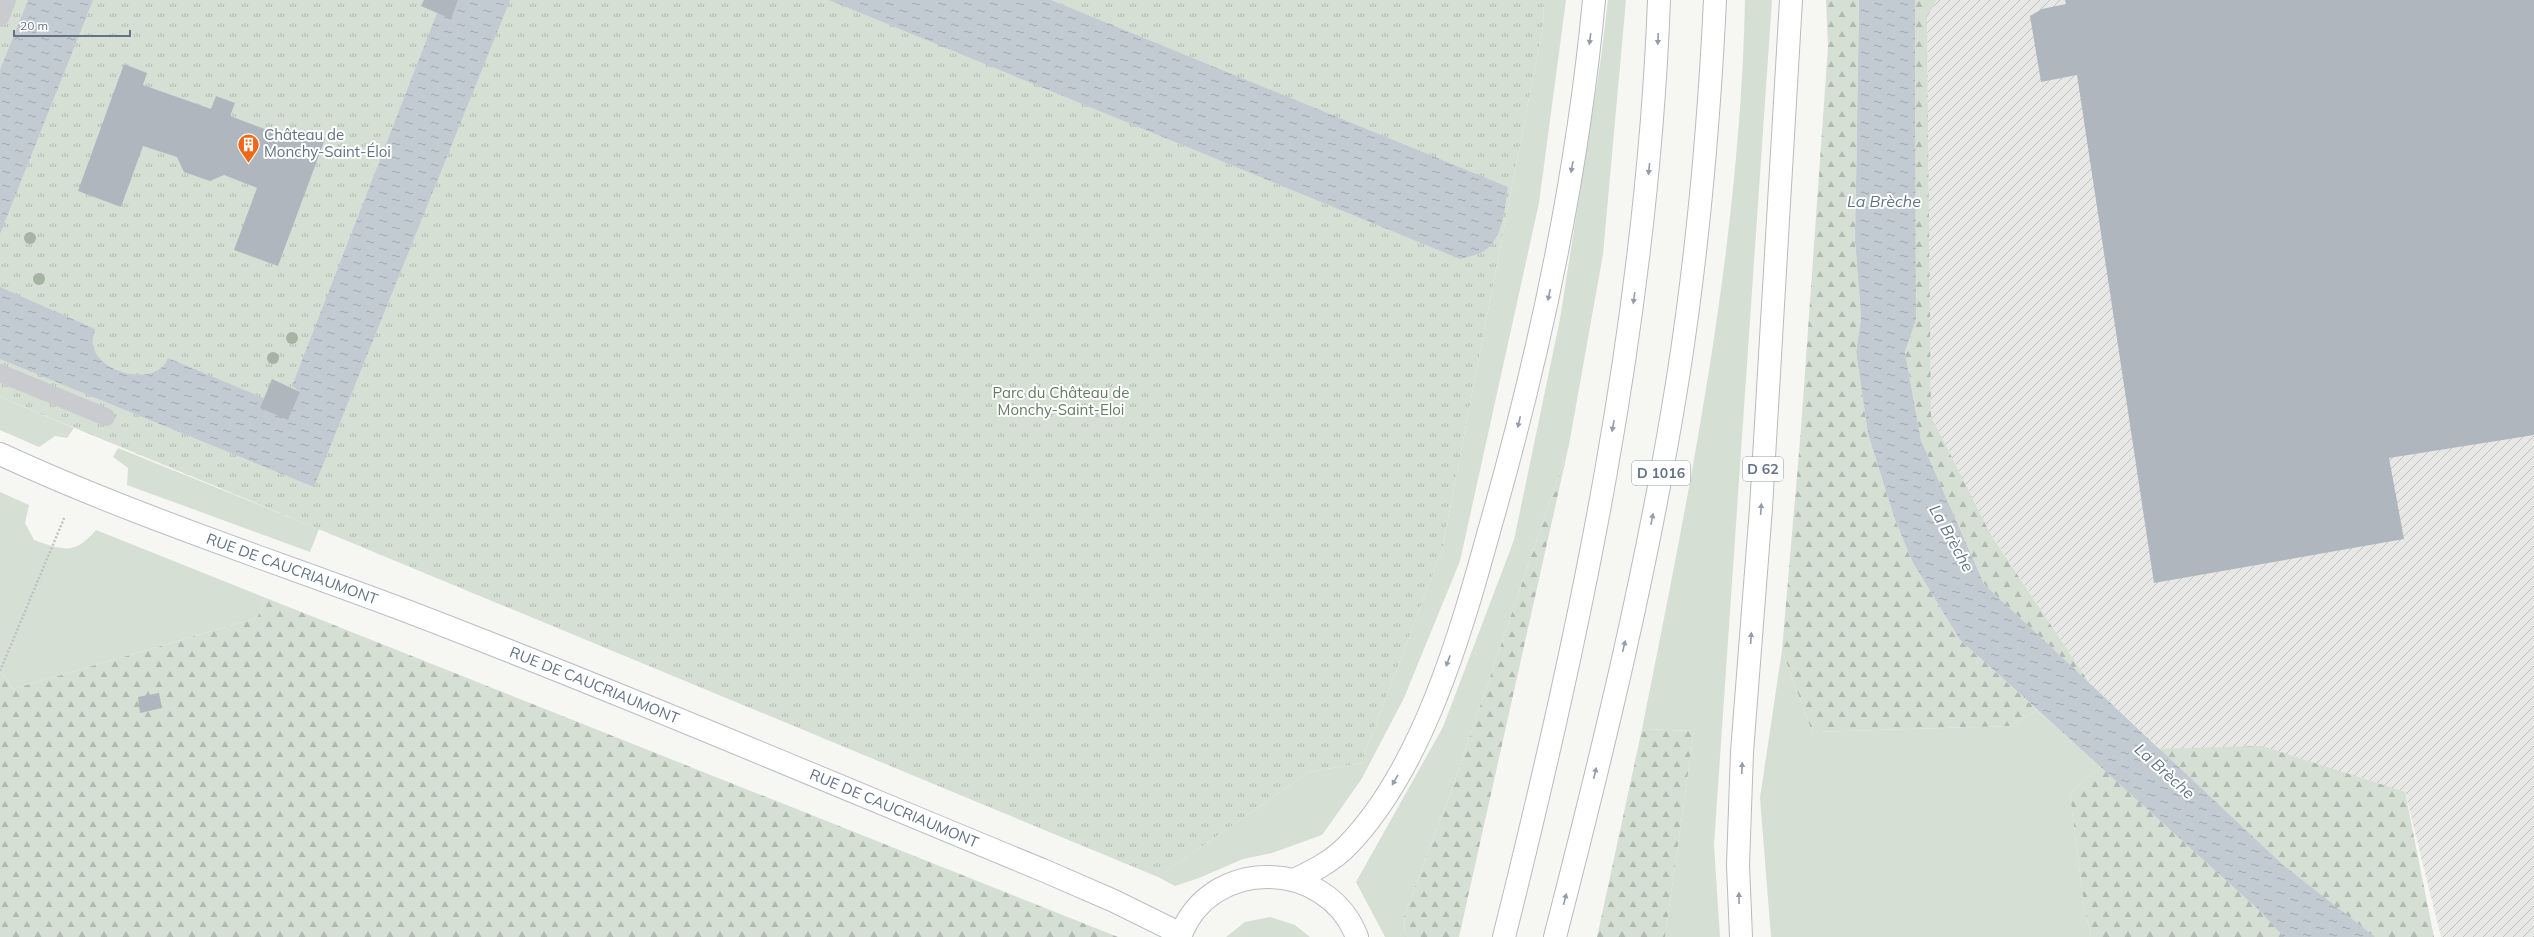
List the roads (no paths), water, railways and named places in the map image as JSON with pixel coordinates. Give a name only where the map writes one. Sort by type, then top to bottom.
[{"type":"main road","points":[[1294,880],[1326,864],[1345,849],[1378,807],[1394,781],[1422,728],[1461,625],[1513,448],[1542,328],[1579,122],[1594,0]]},
{"type":"main road","points":[[1504,937],[1570,653],[1626,355],[1652,135],[1659,0]]},
{"type":"main road","name":"D 1016","points":[[1556,937],[1636,596],[1679,372],[1706,155],[1715,0]]},
{"type":"main road","name":"D 62","points":[[1741,937],[1738,865],[1742,752],[1761,508],[1791,0]]},
{"type":"main road","name":"RUE DE CAUCRIAUMONT","points":[[0,454],[170,526],[414,614],[492,645],[1046,871],[1114,901],[1180,936]]},
{"type":"main road","points":[[1180,936],[1195,911],[1227,886],[1267,876],[1294,880],[1330,899],[1348,920],[1357,937]]},
{"type":"lane","points":[[0,18],[7,0]]},
{"type":"lane","points":[[0,373],[106,417]]},
{"type":"water","points":[[28,0],[93,0],[0,234],[0,70]]},
{"type":"water","points":[[458,0],[510,0],[314,487],[0,359],[0,287],[95,329],[93,342],[97,354],[104,363],[115,369],[127,374],[140,375],[152,373],[161,367],[168,358],[264,398],[260,408],[288,420],[300,392],[292,386],[437,13],[451,18]]},
{"type":"water","points":[[829,0],[1051,0],[1508,187],[1504,213],[1499,231],[1490,246],[1484,251],[1460,259]]},
{"type":"water","name":"La Brèche","points":[[1859,0],[1915,0],[1916,320],[1905,352],[1921,440],[1984,584],[2283,865],[2375,937],[2284,937],[2259,910],[1960,640],[1913,563],[1895,520],[1868,434],[1856,352],[1861,318],[1855,240]]},
{"type":"place","name":"Château de Monchy-Saint-Éloi","points":[[248,164]]},
{"type":"park label","name":"Parc du Château de Monchy-Saint-Eloi","points":[[1061,402]]}]
